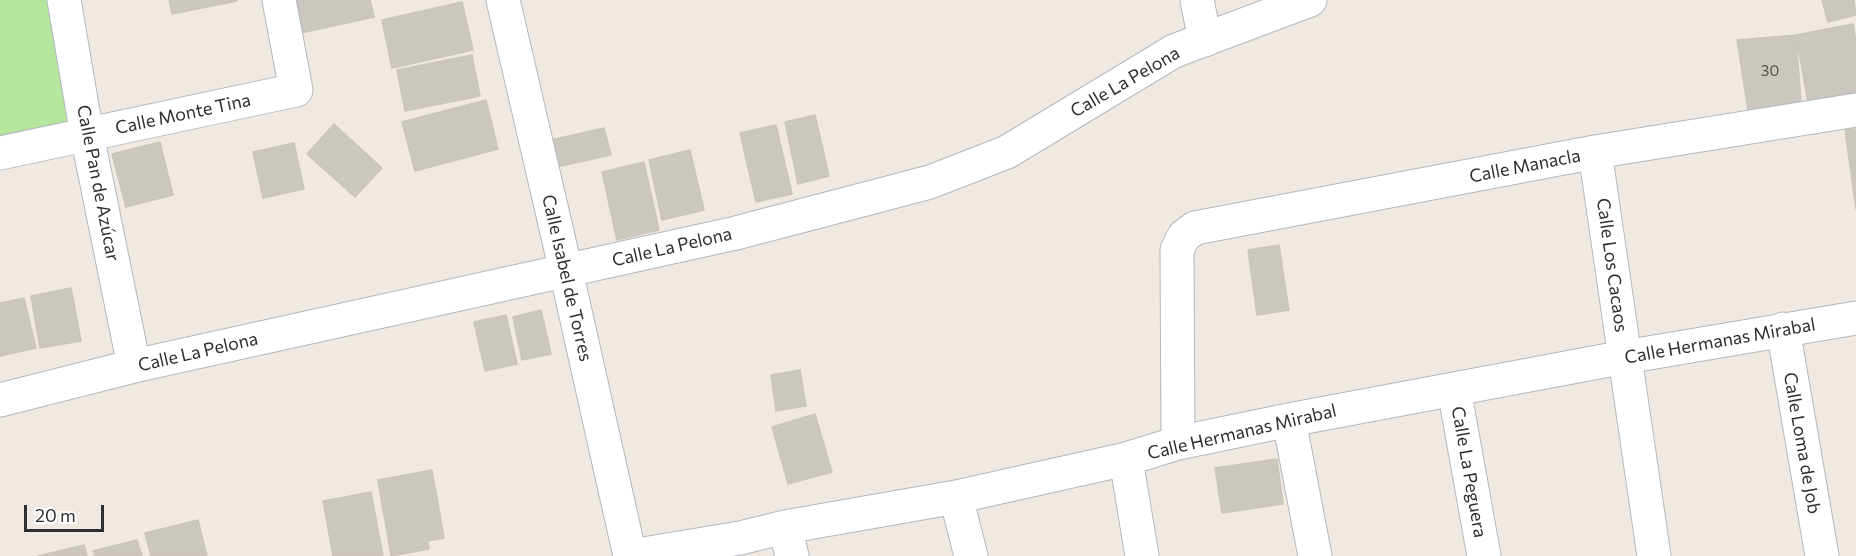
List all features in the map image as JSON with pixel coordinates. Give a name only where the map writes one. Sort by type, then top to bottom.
[{"type":"street","name":"Calle Pan de Azúcar","points":[[64,0],[87,135],[134,366]]},
{"type":"street","name":"Calle Monte Tina","points":[[0,153],[296,90],[279,0]]},
{"type":"street","name":"Calle Isabel de Torres","points":[[503,0],[630,556]]},
{"type":"street","points":[[1197,0],[1205,40]]},
{"type":"street","name":"Calle La Pelona","points":[[0,400],[134,366],[736,233],[930,182],[1007,152],[1174,51],[1311,0]]},
{"type":"street","name":"Calle Manacla","points":[[1178,443],[1177,250],[1184,236],[1195,228],[1595,152],[1856,110]]},
{"type":"street","name":"Calle Los Cacaos","points":[[1595,152],[1654,556]]},
{"type":"street","name":"Calle Hermanas Mirabal","points":[[630,556],[740,538],[788,542],[956,497],[1126,459],[1178,443],[1625,357],[1856,318]]},
{"type":"street","name":"Calle Loma de Job","points":[[1783,329],[1822,556]]},
{"type":"street","name":"Calle La Peguera","points":[[1454,389],[1484,556]]},
{"type":"street","points":[[1289,420],[1315,556]]},
{"type":"street","points":[[1126,459],[1142,556]]},
{"type":"street","points":[[956,497],[971,556]]},
{"type":"green space","points":[[0,0],[51,0],[71,121],[0,137]]},
{"type":"building","points":[[169,0],[237,0],[237,1],[172,14]]},
{"type":"building","points":[[289,0],[370,0],[374,17],[296,34]]},
{"type":"building","points":[[1822,0],[1854,0],[1856,15],[1828,22]]},
{"type":"building","points":[[462,2],[473,50],[392,68],[382,20]]},
{"type":"building","points":[[1853,24],[1856,41],[1856,92],[1808,102],[1796,35]]},
{"type":"building","points":[[1796,35],[1801,102],[1748,110],[1737,40]]},
{"type":"building","points":[[472,55],[480,96],[405,111],[397,70]]},
{"type":"building","points":[[486,100],[498,149],[415,171],[402,122]]},
{"type":"building","points":[[815,115],[829,176],[798,184],[785,122]]},
{"type":"building","points":[[334,124],[382,168],[355,197],[307,154]]},
{"type":"building","points":[[776,125],[792,194],[756,202],[740,133]]},
{"type":"building","points":[[604,128],[611,155],[548,169],[542,142]]},
{"type":"building","points":[[1856,129],[1856,209],[1845,130]]},
{"type":"building","points":[[160,142],[173,195],[126,207],[112,154]]},
{"type":"building","points":[[294,143],[304,189],[263,198],[253,152]]},
{"type":"building","points":[[690,150],[704,210],[662,220],[649,160]]},
{"type":"building","points":[[644,162],[659,230],[617,240],[602,172]]},
{"type":"building","points":[[1279,245],[1289,310],[1257,315],[1248,250]]},
{"type":"building","points":[[71,288],[81,341],[40,348],[31,296]]},
{"type":"building","points":[[24,298],[36,348],[0,356],[0,303]]},
{"type":"building","points":[[541,310],[551,354],[522,360],[513,317]]},
{"type":"building","points":[[506,315],[517,364],[485,371],[474,322]]},
{"type":"building","points":[[800,370],[806,406],[776,411],[771,375]]},
{"type":"building","points":[[815,414],[832,472],[788,484],[772,427]]},
{"type":"building","points":[[1277,459],[1283,504],[1222,513],[1215,468]]},
{"type":"building","points":[[432,470],[444,538],[428,541],[429,549],[391,556],[378,480]]},
{"type":"building","points":[[371,492],[383,556],[333,556],[323,501]]},
{"type":"building","points":[[198,520],[207,556],[151,556],[145,533]]},
{"type":"building","points":[[137,540],[142,556],[95,556],[93,551]]},
{"type":"building","points":[[84,545],[87,556],[38,556]]}]
